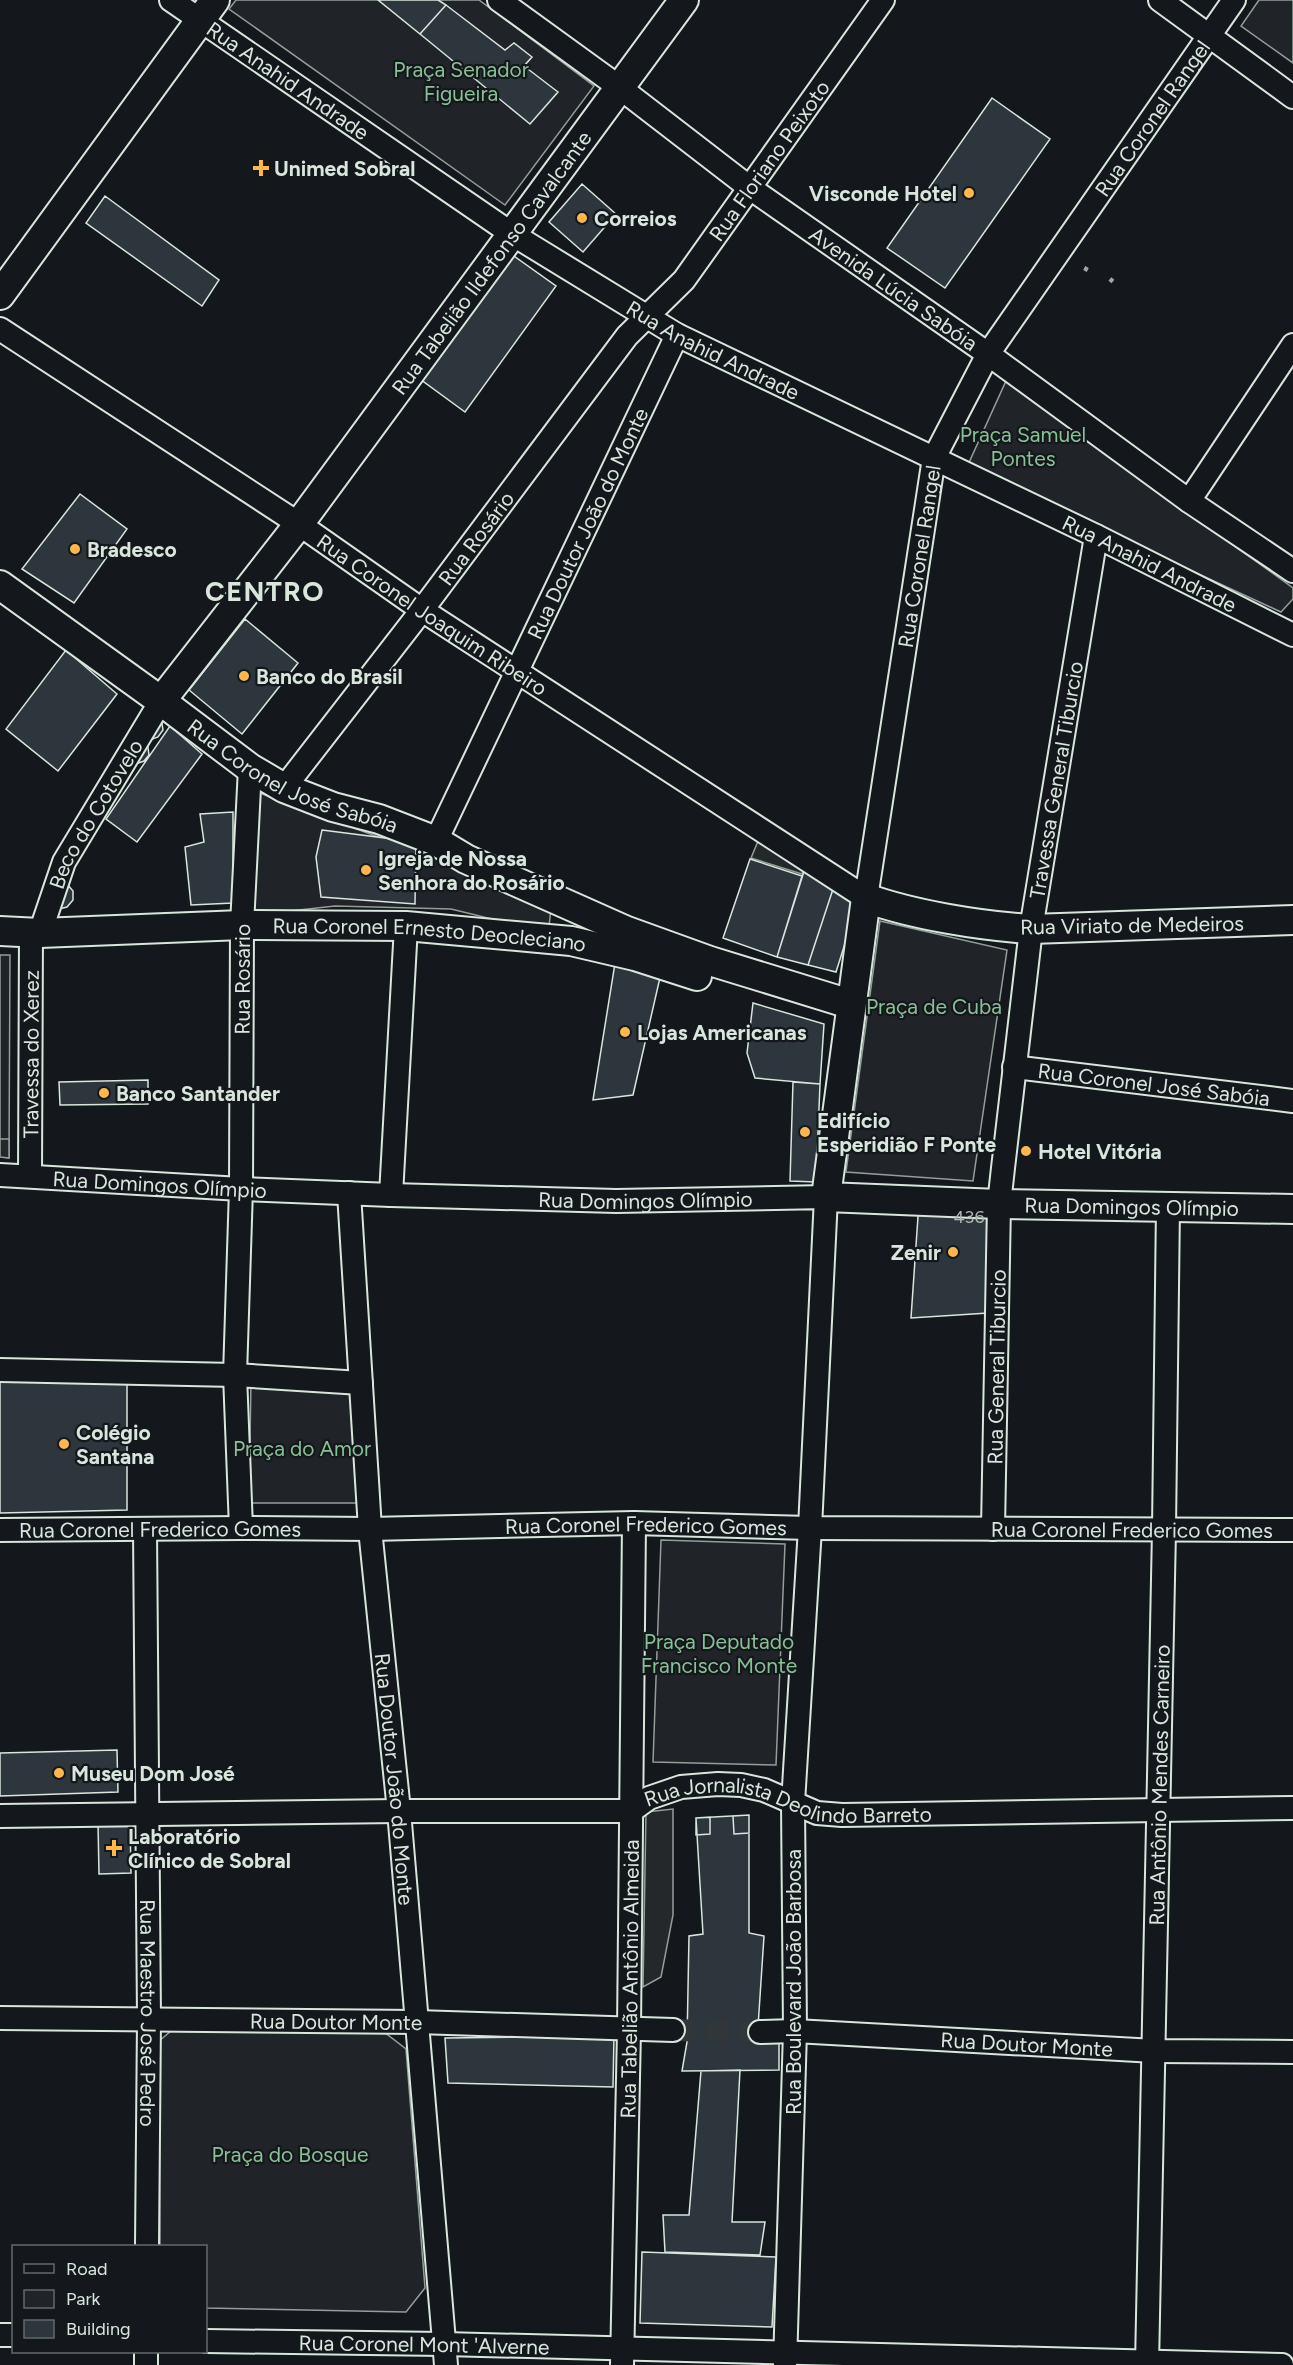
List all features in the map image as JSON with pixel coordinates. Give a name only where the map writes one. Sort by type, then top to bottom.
[{"type":"main road","name":"Rua Tabelião Ildefonso Cavalcante","points":[[299,524],[684,0]]},
{"type":"main road","points":[[0,295],[207,10]]},
{"type":"main road","points":[[161,701],[299,524]]},
{"type":"main road","name":"Rua Coronel José Sabóia","points":[[0,585],[250,768],[284,788],[333,807],[379,819],[436,841],[466,859],[627,931],[849,1014]]},
{"type":"main road","name":"Rua Viriato de Medeiros","points":[[866,897],[899,908],[1006,928],[1293,920]]},
{"type":"main road","name":"Rua Coronel Rangel","points":[[826,1197],[866,897]]},
{"type":"main road","name":"Rua Coronel Ernesto Deocleciano","points":[[0,931],[36,932],[242,925],[406,927],[570,941],[849,1014]]},
{"type":"main road","name":"Rua Domingos Olímpio","points":[[826,1197],[999,1204],[1293,1209]]},
{"type":"street","name":"Rua Anahid Andrade","points":[[171,0],[207,10],[512,234],[677,335],[1096,536],[1293,635]]},
{"type":"street","name":"Avenida Lúcia Sabóia","points":[[499,0],[619,87],[750,188],[988,354],[1189,501],[1293,571]]},
{"type":"street","name":"Rua Floriano Peixoto","points":[[647,318],[684,280],[884,0]]},
{"type":"street","points":[[1160,0],[1293,97]]},
{"type":"street","name":"Rua Coronel Rangel","points":[[866,897],[934,458],[988,354],[1234,0]]},
{"type":"street","name":"Rua Rosário","points":[[284,788],[422,610],[627,336],[647,318]]},
{"type":"street","name":"Rua Coronel Joaquim Ribeiro","points":[[0,329],[299,524],[422,610],[866,897]]},
{"type":"street","name":"Rua Doutor João do Monte","points":[[436,841],[677,335]]},
{"type":"street","points":[[1189,501],[1293,345]]},
{"type":"street","name":"Travessa General Tiburcio","points":[[999,1204],[1031,929],[1096,536]]},
{"type":"street","name":"Beco do Cotovelo","points":[[36,932],[64,862],[161,701]]},
{"type":"street","name":"Rua Rosário","points":[[241,1528],[235,1374],[241,1189],[242,925],[250,768]]},
{"type":"street","points":[[391,1195],[406,927]]},
{"type":"street","name":"Travessa do Xerez","points":[[30,1176],[36,932]]},
{"type":"street","name":"Rua Coronel José Sabóia","points":[[1014,1067],[1293,1101]]},
{"type":"street","name":"Rua Domingos Olímpio","points":[[0,1175],[241,1189],[616,1201],[826,1197]]},
{"type":"street","name":"Rua Doutor João do Monte","points":[[349,1193],[370,1529],[399,1811],[445,2355]]},
{"type":"street","name":"Rua Boulevard João Barbosa","points":[[785,2359],[795,2031],[793,1803],[810,1528],[826,1197]]},
{"type":"street","name":"Rua General Tiburcio","points":[[993,1529],[999,1204]]},
{"type":"street","name":"Rua Antônio Mendes Carneiro","points":[[1147,2363],[1155,2051],[1167,1206]]},
{"type":"street","points":[[0,1370],[235,1374],[361,1383]]},
{"type":"street","name":"Rua Coronel Frederico Gomes","points":[[0,1530],[370,1529],[634,1523],[810,1528],[1293,1530]]},
{"type":"street","name":"Rua Tabelião Antônio Almeida","points":[[622,2357],[629,2030],[634,1523]]},
{"type":"street","name":"Rua Maestro José Pedro","points":[[145,1529],[149,2019],[147,2245]]},
{"type":"street","name":"Rua Jornalista Deolindo Barreto","points":[[0,1816],[399,1811],[631,1811],[649,1798],[681,1787],[718,1784],[741,1785],[764,1791],[817,1813],[842,1815],[1293,1808]]},
{"type":"street","name":"Rua Doutor Monte","points":[[0,2018],[417,2022],[673,2030]]},
{"type":"street","name":"Rua Doutor Monte","points":[[760,2032],[795,2031],[1155,2051],[1293,2052]]},
{"type":"street","name":"Rua Coronel Mont 'Alverne","points":[[207,2341],[445,2355],[1282,2365]]},
{"type":"path","points":[[1110,282],[1114,277]]},
{"type":"green space","name":"Praça Senador Figueira","points":[[236,0],[479,0],[594,86],[505,205],[229,9]]},
{"type":"green space","points":[[1259,0],[1293,0],[1293,63],[1241,26]]},
{"type":"green space","name":"Praça Samuel Pontes","points":[[1006,381],[1293,588],[1293,599],[1281,612],[967,467]]},
{"type":"green space","points":[[243,787],[478,874],[551,909],[549,926],[496,920],[451,909],[335,906],[236,917]]},
{"type":"green space","name":"Praça de Cuba","points":[[880,921],[1007,950],[973,1181],[846,1172]]},
{"type":"green space","points":[[0,955],[10,955],[9,1158],[0,1157]]},
{"type":"green space","name":"Praça do Amor","points":[[251,1381],[350,1384],[359,1503],[249,1503]]},
{"type":"green space","name":"Praça Deputado Francisco Monte","points":[[661,1540],[785,1544],[776,1765],[653,1762]]},
{"type":"green space","name":"Praça do Bosque","points":[[177,2026],[384,2032],[406,2049],[425,2288],[406,2312],[207,2308],[207,2245],[160,2245],[159,2041]]},
{"type":"shaded area","points":[[761,834],[805,864],[802,874],[751,858]]},
{"type":"shaded area","points":[[0,1139],[9,1139],[9,1158],[0,1157]]},
{"type":"shaded area","points":[[673,1809],[673,1915],[661,1977],[643,1987],[646,1812]]},
{"type":"building","points":[[378,0],[438,0],[446,5],[420,34]]},
{"type":"building","points":[[446,5],[505,50],[514,43],[532,57],[524,66],[558,92],[530,124],[420,34]]},
{"type":"building","name":"Visconde Hotel","points":[[992,98],[1050,139],[945,288],[887,248]]},
{"type":"building","name":"Correios","points":[[582,184],[616,214],[583,252],[549,222]]},
{"type":"building","points":[[105,196],[219,280],[202,306],[86,223]]},
{"type":"building","points":[[511,254],[556,286],[465,412],[420,379]]},
{"type":"building","name":"Bradesco","points":[[80,494],[127,529],[74,603],[22,569]]},
{"type":"building","name":"Banco do Brasil","points":[[245,619],[298,663],[242,734],[189,690]]},
{"type":"building","points":[[66,650],[117,694],[58,771],[6,729]]},
{"type":"building","points":[[161,717],[163,730],[158,737],[150,740]]},
{"type":"building","points":[[170,726],[202,754],[137,842],[106,819]]},
{"type":"building","points":[[147,741],[149,755],[144,761],[136,764]]},
{"type":"building","points":[[233,812],[233,903],[191,905],[185,847],[204,842],[200,814]]},
{"type":"building","name":"Igreja de Nossa Senhora do Rosário","points":[[322,830],[416,842],[415,904],[321,897],[316,857]]},
{"type":"building","points":[[750,859],[802,876],[777,957],[723,938]]},
{"type":"building","points":[[806,865],[835,883],[808,965],[777,957]]},
{"type":"building","points":[[835,883],[859,899],[836,972],[808,965]]},
{"type":"building","points":[[67,884],[73,891],[73,900],[67,907],[59,909]]},
{"type":"building","name":"Lojas Americanas","points":[[616,957],[662,969],[633,1095],[593,1100]]},
{"type":"building","points":[[753,1003],[824,1024],[820,1084],[755,1078],[747,1053]]},
{"type":"building","name":"Banco Santander","points":[[148,1080],[148,1104],[60,1105],[59,1082]]},
{"type":"building","name":"Edifício Esperidião F Ponte","points":[[793,1082],[820,1084],[816,1182],[790,1181]]},
{"type":"building","name":"Zenir","points":[[919,1202],[992,1203],[988,1313],[911,1318]]},
{"type":"building","name":"Colégio Santana","points":[[0,1376],[127,1378],[127,1510],[0,1513]]},
{"type":"building","name":"Museu Dom José","points":[[117,1750],[118,1792],[0,1796],[0,1753]]},
{"type":"building","points":[[749,1815],[749,1933],[764,1936],[757,2042],[779,2042],[779,2070],[682,2071],[687,2042],[689,1936],[703,1934],[696,1818]]},
{"type":"building","points":[[749,1815],[749,1833],[734,1834],[733,1816]]},
{"type":"building","points":[[710,1817],[710,1834],[696,1835],[696,1818]]},
{"type":"building","name":"Laboratório Clínico de Sobral","points":[[130,1822],[131,1873],[99,1874],[98,1824]]},
{"type":"building","points":[[614,2036],[613,2087],[448,2083],[445,2038]]},
{"type":"building","points":[[740,2070],[732,2222],[765,2222],[760,2255],[665,2252],[663,2215],[689,2215],[701,2071]]},
{"type":"building","points":[[642,2252],[776,2257],[772,2327],[640,2323]]},
{"type":"tunnel","points":[[673,2030],[760,2032]]},
{"type":"place","name":"Unimed Sobral","points":[[261,168]]},
{"type":"place","name":"Visconde Hotel","points":[[969,193]]},
{"type":"place","name":"Correios","points":[[582,218]]},
{"type":"place","name":"Bradesco","points":[[75,549]]},
{"type":"place","name":"Banco do Brasil","points":[[244,676]]},
{"type":"place","name":"Igreja de Nossa Senhora do Rosário","points":[[366,870]]},
{"type":"place","name":"Lojas Americanas","points":[[625,1032]]},
{"type":"place","name":"Banco Santander","points":[[104,1093]]},
{"type":"place","name":"Edifício Esperidião F Ponte","points":[[805,1132]]},
{"type":"place","name":"Hotel Vitória","points":[[1026,1151]]},
{"type":"place","name":"Zenir","points":[[953,1252]]},
{"type":"place","name":"Colégio Santana","points":[[64,1444]]},
{"type":"place","name":"Museu Dom José","points":[[59,1773]]},
{"type":"place","name":"Laboratório Clínico de Sobral","points":[[114,1848]]},
{"type":"district","name":"CENTRO","points":[[265,591]]}]
